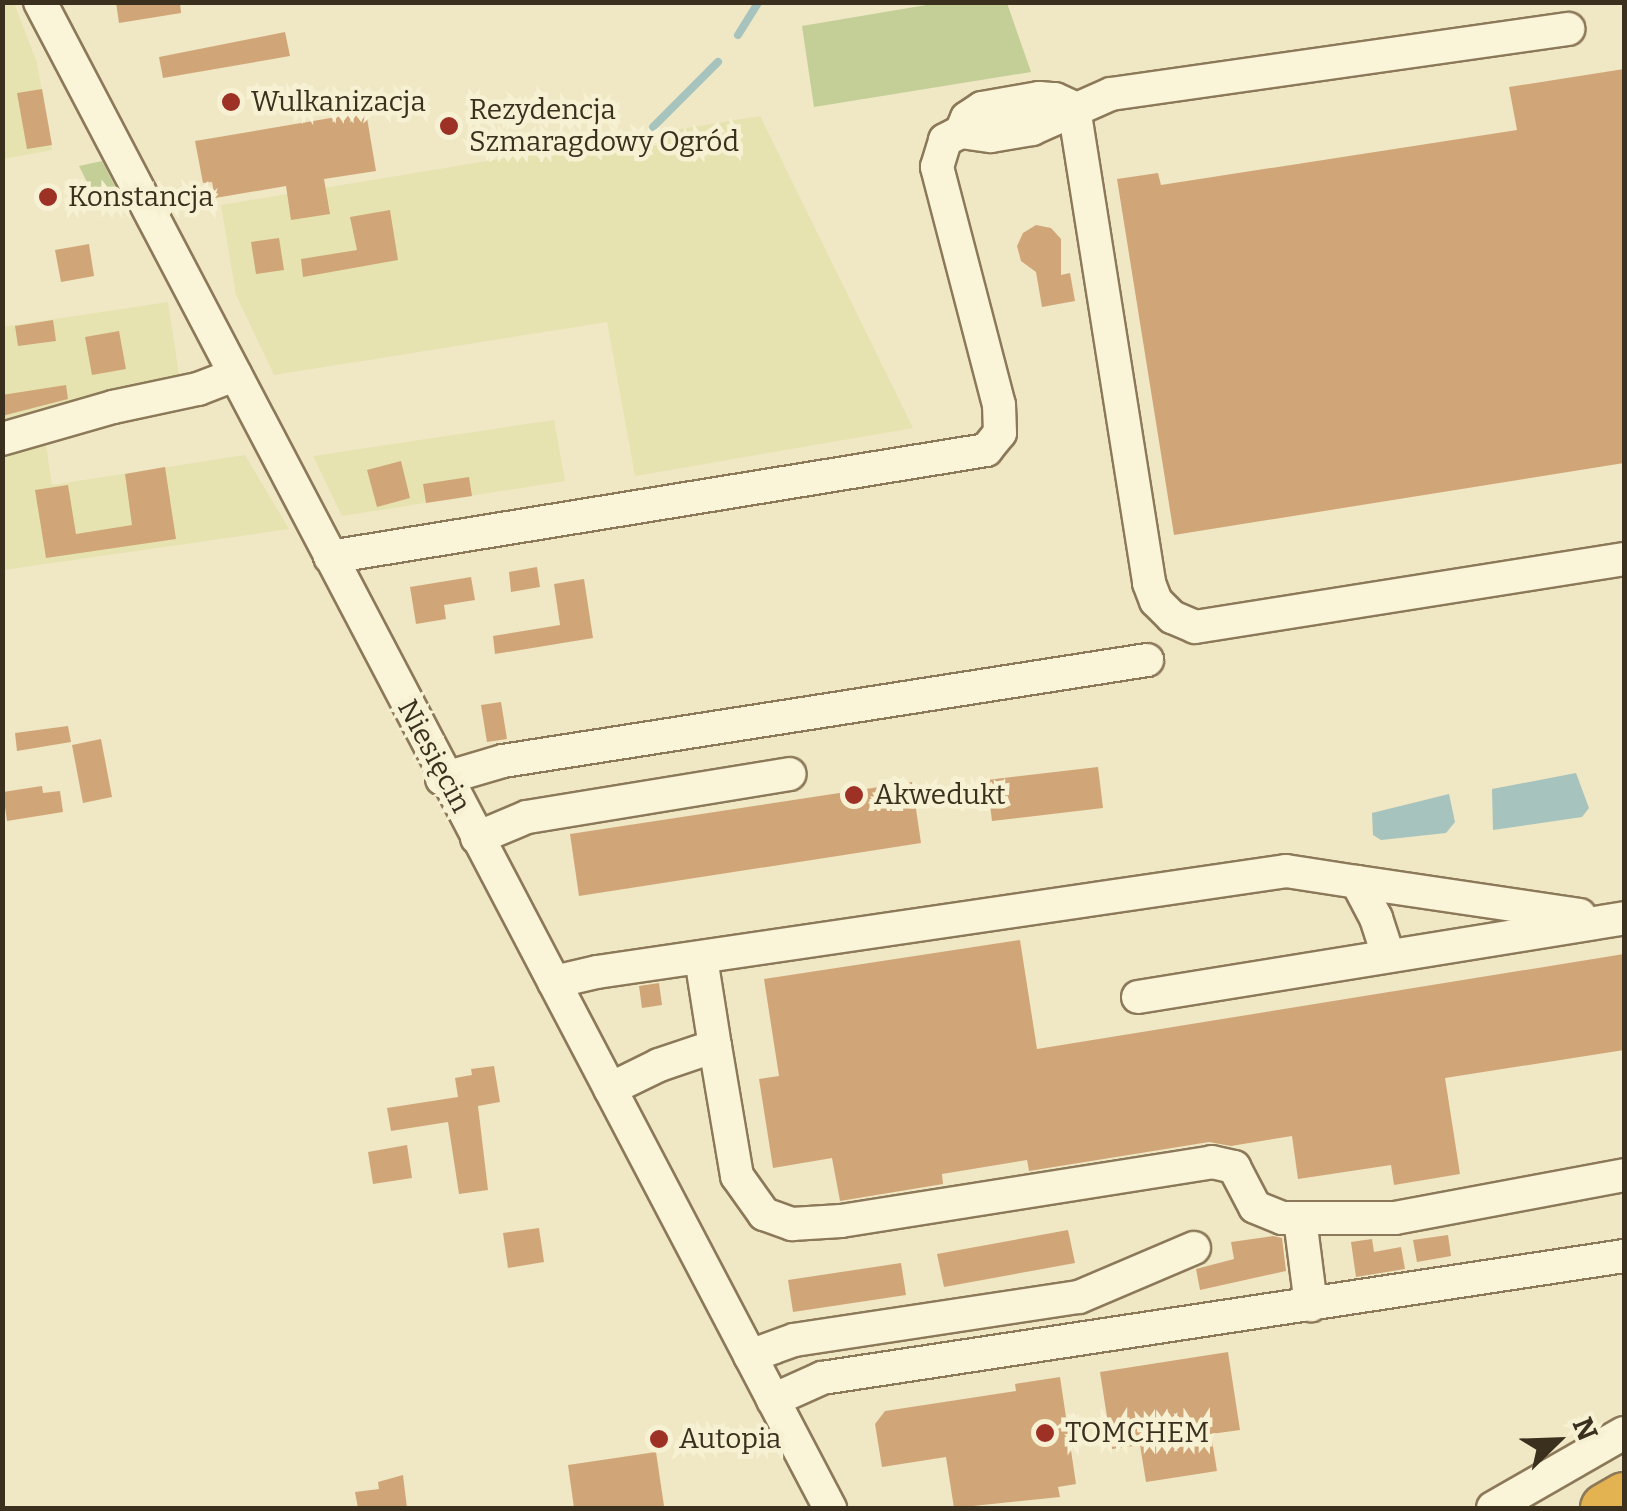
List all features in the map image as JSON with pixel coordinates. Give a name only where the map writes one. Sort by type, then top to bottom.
[{"type":"highway","points":[[1604,1508],[1624,1497]]},
{"type":"street","name":"Niesięcin","points":[[40,2],[830,1508]]},
{"type":"street","points":[[330,557],[986,450],[1000,434],[999,405],[936,167],[946,140],[961,132],[991,136],[1032,128],[1111,94],[1568,28]]},
{"type":"street","points":[[1074,108],[1148,583],[1156,601],[1172,617],[1195,627],[1624,560]]},
{"type":"street","points":[[2,439],[113,406],[198,389],[235,374]]},
{"type":"street","points":[[444,778],[503,760],[1147,660]]},
{"type":"street","points":[[477,838],[535,815],[789,774]]},
{"type":"street","points":[[554,982],[597,972],[1273,872],[1312,872],[1357,882],[1619,919]]},
{"type":"street","points":[[1357,882],[1376,918],[1388,956]]},
{"type":"street","points":[[1138,997],[1619,919]]},
{"type":"street","points":[[701,958],[737,1176],[756,1207],[783,1223],[841,1221],[1212,1162],[1234,1166],[1260,1211],[1300,1219],[1395,1218],[1624,1175]]},
{"type":"street","points":[[610,1089],[658,1065],[714,1046]]},
{"type":"street","points":[[1300,1219],[1311,1305]]},
{"type":"street","points":[[750,1356],[794,1340],[1079,1297],[1194,1248]]},
{"type":"street","points":[[774,1400],[826,1377],[1624,1256]]},
{"type":"street","points":[[1493,1508],[1624,1433]]},
{"type":"shaded area","points":[[3,3],[14,3],[37,63],[52,150],[3,159]]},
{"type":"shaded area","points":[[760,116],[913,428],[635,476],[607,322],[274,375],[236,295],[221,205]]},
{"type":"shaded area","points":[[168,302],[181,388],[41,411],[52,485],[245,455],[289,529],[3,570],[2,327]]},
{"type":"shaded area","points":[[554,420],[565,481],[342,516],[313,456]]},
{"type":"green space","points":[[944,2],[1007,3],[1031,72],[814,107],[802,26]]},
{"type":"green space","points":[[102,161],[120,196],[100,208],[79,166]]},
{"type":"water","points":[[1576,773],[1589,808],[1582,817],[1493,830],[1492,789]]},
{"type":"water","points":[[1449,794],[1455,822],[1446,833],[1381,840],[1373,835],[1372,813]]},
{"type":"building","points":[[116,2],[180,2],[181,13],[119,23]]},
{"type":"building","points":[[285,32],[290,56],[163,78],[159,57]]},
{"type":"building","points":[[1624,69],[1624,463],[1174,535],[1117,179],[1158,173],[1161,185],[1517,130],[1509,87]]},
{"type":"building","points":[[42,89],[52,145],[27,149],[17,93]]},
{"type":"building","points":[[366,112],[376,171],[324,179],[330,214],[291,220],[286,186],[215,198],[212,182],[203,183],[195,141]]},
{"type":"building","points":[[390,210],[398,260],[303,277],[301,259],[357,250],[350,217]]},
{"type":"building","points":[[1036,225],[1051,228],[1061,239],[1061,275],[1070,273],[1075,301],[1042,307],[1036,272],[1021,261],[1017,246],[1023,233]]},
{"type":"building","points":[[279,238],[284,270],[256,274],[251,242]]},
{"type":"building","points":[[89,244],[94,276],[61,282],[55,250]]},
{"type":"building","points":[[53,320],[56,341],[18,346],[15,326]]},
{"type":"building","points":[[119,331],[126,369],[92,375],[85,337]]},
{"type":"building","points":[[66,385],[68,399],[2,416],[2,395]]},
{"type":"building","points":[[401,461],[410,498],[377,507],[367,470]]},
{"type":"building","points":[[165,467],[176,539],[46,558],[35,490],[68,485],[76,534],[132,525],[125,474]]},
{"type":"building","points":[[469,477],[472,496],[426,503],[423,484]]},
{"type":"building","points":[[537,567],[540,587],[511,592],[509,572]]},
{"type":"building","points":[[471,577],[475,600],[444,605],[446,619],[416,624],[410,587]]},
{"type":"building","points":[[584,579],[593,638],[495,654],[493,636],[560,625],[554,584]]},
{"type":"building","points":[[501,702],[507,739],[487,742],[481,705]]},
{"type":"building","points":[[68,726],[71,742],[17,751],[15,733]]},
{"type":"building","points":[[101,739],[112,797],[83,803],[72,745]]},
{"type":"building","points":[[1098,767],[1103,808],[992,821],[987,780]]},
{"type":"building","points":[[912,782],[921,843],[579,896],[570,834]]},
{"type":"building","points":[[42,786],[43,793],[60,791],[63,812],[7,821],[3,792]]},
{"type":"building","points":[[1020,940],[1037,1049],[1624,954],[1624,1050],[1445,1078],[1460,1174],[1394,1185],[1391,1165],[1298,1179],[1292,1136],[1231,1146],[1209,1142],[1029,1171],[1027,1160],[942,1174],[943,1184],[840,1201],[832,1158],[773,1168],[759,1079],[779,1076],[764,979]]},
{"type":"building","points":[[659,983],[662,1005],[642,1008],[639,986]]},
{"type":"building","points":[[494,1066],[500,1102],[478,1106],[488,1190],[459,1194],[448,1122],[391,1131],[387,1108],[458,1097],[455,1078],[472,1075],[471,1069]]},
{"type":"building","points":[[407,1145],[412,1178],[373,1184],[368,1152]]},
{"type":"building","points":[[539,1228],[544,1262],[508,1268],[503,1233]]},
{"type":"building","points":[[1068,1230],[1075,1263],[944,1287],[937,1254]]},
{"type":"building","points":[[1448,1235],[1451,1256],[1417,1262],[1413,1240]]},
{"type":"building","points":[[1282,1238],[1286,1271],[1200,1290],[1196,1269],[1234,1259],[1231,1242]]},
{"type":"building","points":[[1372,1239],[1374,1252],[1401,1247],[1405,1269],[1356,1277],[1351,1242]]},
{"type":"building","points":[[901,1263],[906,1295],[793,1312],[788,1280]]},
{"type":"building","points":[[1228,1352],[1240,1430],[1211,1434],[1217,1471],[1146,1482],[1140,1445],[1112,1449],[1100,1372]]},
{"type":"building","points":[[1060,1377],[1076,1484],[1058,1487],[1060,1497],[954,1508],[946,1457],[882,1467],[875,1424],[885,1411],[1016,1391],[1015,1384]]},
{"type":"building","points":[[656,1452],[664,1506],[574,1508],[568,1465]]},
{"type":"building","points":[[403,1475],[407,1508],[358,1508],[355,1492],[379,1489],[378,1482]]},
{"type":"waterway","points":[[738,35],[759,2]]},
{"type":"waterway","points":[[653,127],[718,62]]},
{"type":"place","name":"Wulkanizacja","points":[[231,102]]},
{"type":"place","name":"Rezydencja Szmaragdowy Ogród","points":[[449,126]]},
{"type":"place","name":"Konstancja","points":[[48,197]]},
{"type":"place","name":"Akwedukt","points":[[854,795]]},
{"type":"place","name":"TOMCHEM","points":[[1045,1433]]},
{"type":"place","name":"Autopia","points":[[659,1439]]}]
